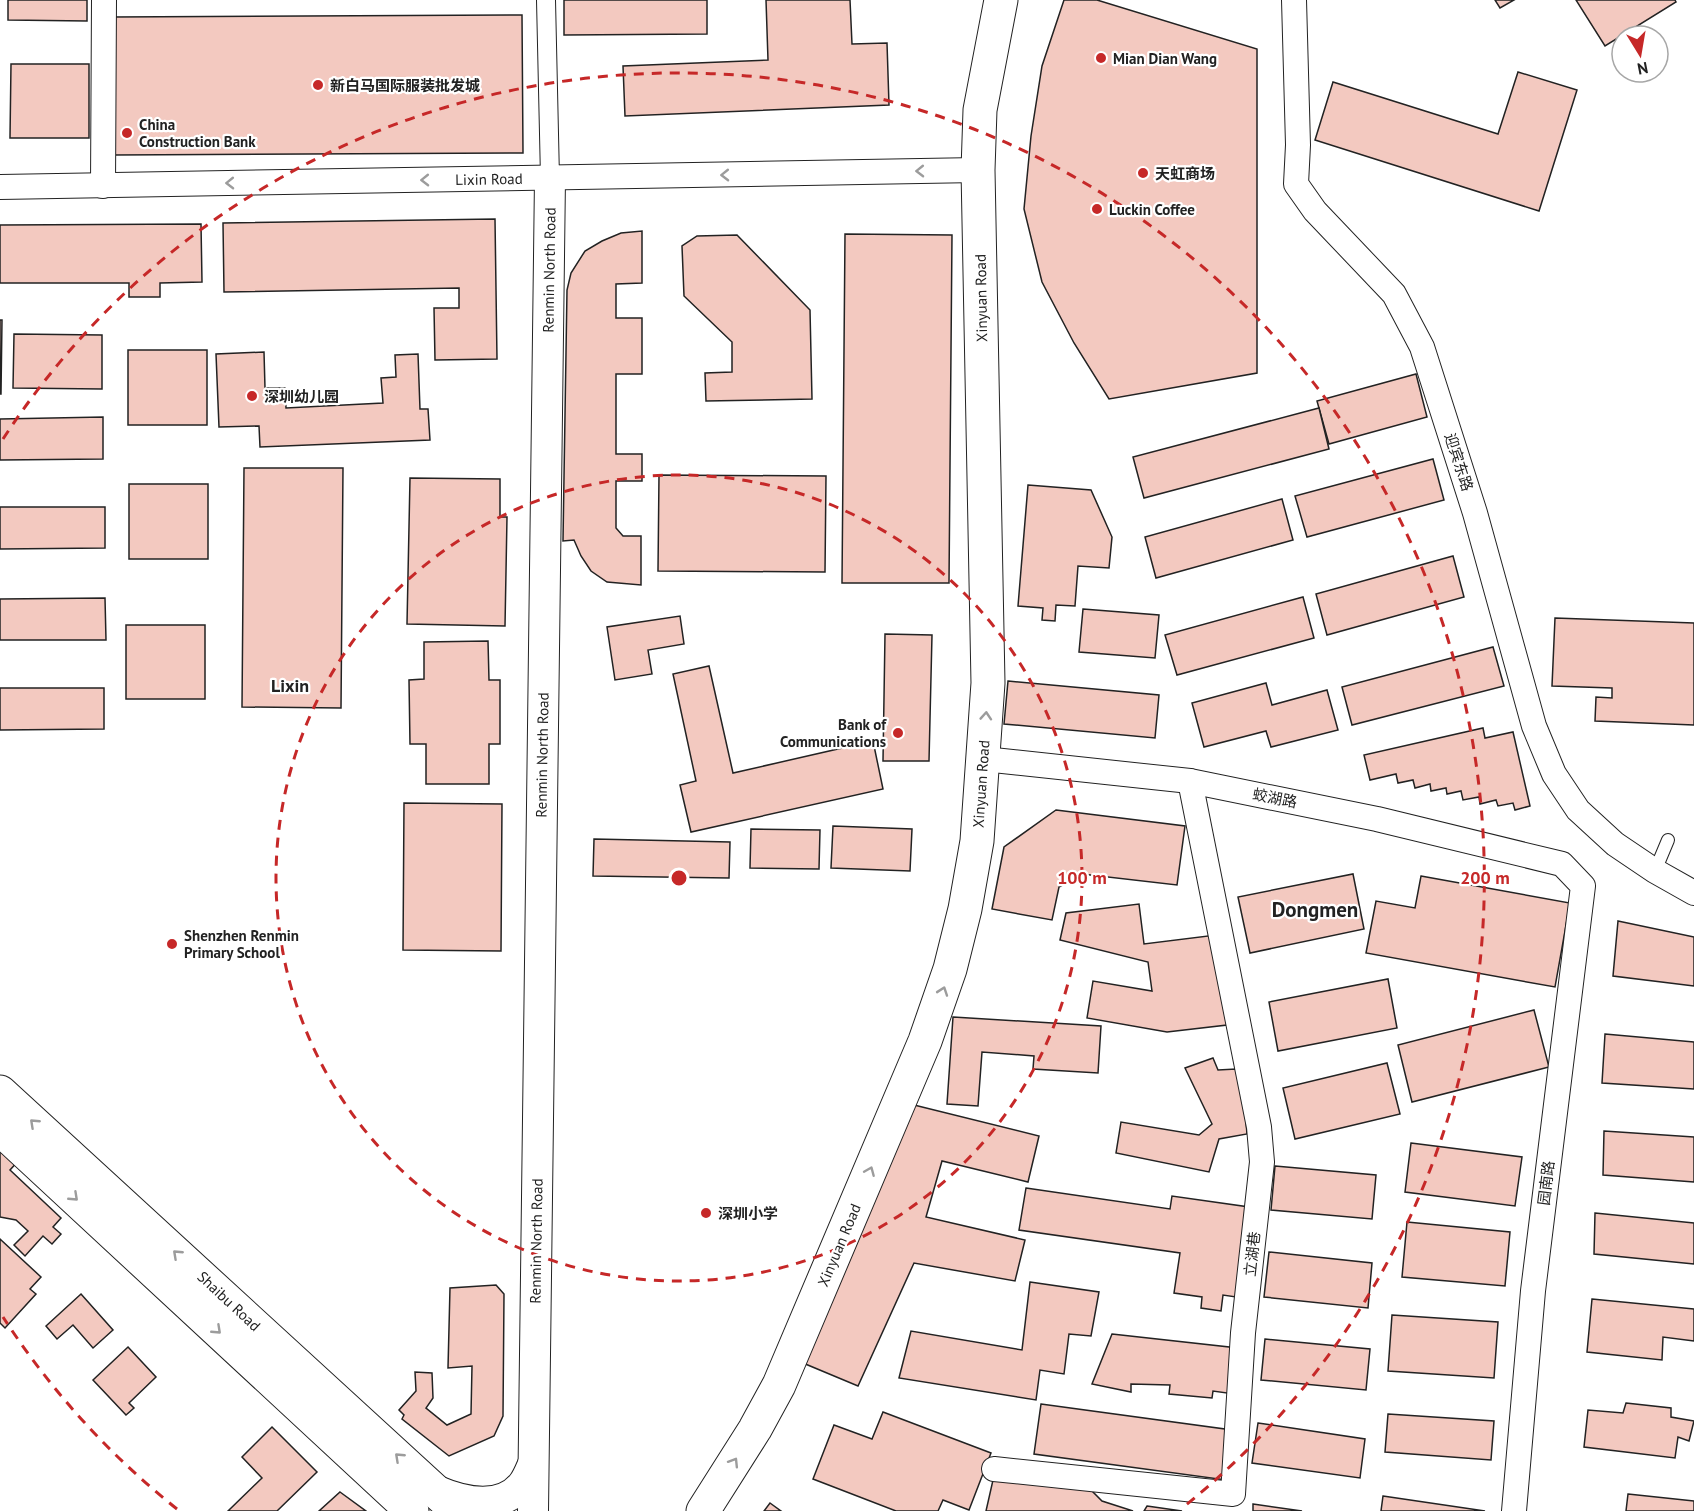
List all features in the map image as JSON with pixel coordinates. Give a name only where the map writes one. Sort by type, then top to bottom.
[{"type":"main road","name":"Xinyuan Road","points":[[703,1511],[755,1429],[779,1385],[925,1041],[950,969],[965,909],[977,841],[988,672],[978,170],[980,110],[1000,0]]},
{"type":"main road","name":"Shaibu Road","points":[[0,1092],[435,1504]]},
{"type":"main road","name":"Shaibu Road","points":[[0,1129],[435,1504]]},
{"type":"street","points":[[103,186],[104,0]]},
{"type":"street","name":"Renmin North Road","points":[[533,1511],[550,178],[546,0]]},
{"type":"street","name":"迎宾东路","points":[[1294,0],[1298,145],[1296,184],[1314,211],[1394,294],[1422,347],[1475,513],[1534,726],[1554,774],[1578,810],[1615,844],[1655,871],[1694,893]]},
{"type":"street","name":"Lixin Road","points":[[0,187],[978,170]]},
{"type":"street","name":"蛟湖路","points":[[984,759],[1190,781],[1377,819],[1562,864]]},
{"type":"street","name":"立湖巷","points":[[994,1469],[1233,1494],[1243,1333],[1262,1162],[1259,1127],[1190,781]]},
{"type":"street","name":"园南路","points":[[1514,1511],[1533,1291],[1583,886],[1562,864]]},
{"type":"street","points":[[435,1504],[491,1504],[508,1499],[522,1486],[533,1464]]},
{"type":"lane","points":[[1655,871],[1668,840]]},
{"type":"building","points":[[8,0],[87,0],[87,21],[8,20]]},
{"type":"building","points":[[564,0],[707,0],[707,34],[564,35]]},
{"type":"building","points":[[766,0],[850,0],[852,44],[887,43],[889,105],[625,116],[623,66],[768,60]]},
{"type":"building","name":"天虹商场","points":[[1064,0],[1097,0],[1257,49],[1257,373],[1109,399],[1074,343],[1042,282],[1024,209],[1031,136],[1042,66]]},
{"type":"building","points":[[1495,0],[1514,0],[1500,8]]},
{"type":"building","points":[[1576,0],[1675,0],[1676,2],[1640,24],[1610,24],[1610,43],[1605,46]]},
{"type":"building","name":"新白马国际服装批发城","points":[[522,15],[523,153],[113,155],[112,17]]},
{"type":"building","points":[[11,64],[89,64],[89,138],[10,138]]},
{"type":"building","points":[[1518,72],[1577,90],[1539,211],[1315,140],[1333,82],[1498,134]]},
{"type":"building","points":[[495,219],[497,359],[435,360],[434,308],[459,308],[459,288],[224,292],[223,223]]},
{"type":"building","points":[[201,224],[202,282],[160,283],[160,297],[129,297],[129,283],[0,283],[0,225]]},
{"type":"building","points":[[642,231],[642,283],[616,284],[616,318],[642,318],[642,374],[616,374],[616,454],[642,454],[642,481],[616,481],[616,528],[623,536],[641,536],[641,585],[607,582],[591,571],[574,540],[563,541],[567,290],[571,273],[585,251],[621,233]]},
{"type":"building","points":[[845,234],[952,235],[949,583],[842,583]]},
{"type":"building","points":[[737,235],[810,310],[812,399],[706,401],[705,373],[732,372],[732,342],[684,296],[682,246],[697,236]]},
{"type":"building","points":[[0,320],[2,320],[1,394],[0,394]]},
{"type":"building","points":[[14,334],[102,335],[102,389],[13,388]]},
{"type":"building","points":[[128,350],[207,350],[207,425],[128,425]]},
{"type":"building","name":"深圳幼儿园","points":[[264,352],[265,388],[285,388],[286,408],[383,403],[381,378],[396,377],[395,355],[418,354],[420,409],[428,409],[430,440],[260,447],[259,426],[219,427],[216,354]]},
{"type":"building","points":[[1416,374],[1427,417],[1329,444],[1317,401]]},
{"type":"building","points":[[1319,408],[1329,449],[1144,498],[1133,457]]},
{"type":"building","points":[[103,417],[103,459],[0,460],[0,419]]},
{"type":"building","points":[[1433,459],[1444,500],[1307,537],[1295,496]]},
{"type":"building","points":[[244,468],[343,468],[341,708],[242,707]]},
{"type":"building","points":[[659,475],[826,476],[825,572],[658,571]]},
{"type":"building","points":[[410,478],[500,479],[500,517],[507,517],[505,626],[407,624]]},
{"type":"building","points":[[129,484],[208,484],[208,559],[129,559]]},
{"type":"building","points":[[1028,485],[1091,490],[1112,537],[1109,568],[1078,566],[1075,606],[1056,605],[1055,621],[1042,620],[1043,608],[1018,606]]},
{"type":"building","points":[[1282,499],[1293,540],[1156,578],[1145,537]]},
{"type":"building","points":[[0,507],[105,507],[105,548],[0,549]]},
{"type":"building","points":[[1453,556],[1464,597],[1327,635],[1316,594]]},
{"type":"building","points":[[1303,597],[1314,638],[1177,675],[1165,635]]},
{"type":"building","points":[[105,598],[106,640],[0,640],[0,599]]},
{"type":"building","points":[[1083,609],[1159,615],[1155,658],[1079,652]]},
{"type":"building","points":[[680,616],[684,644],[648,650],[652,674],[615,680],[607,627]]},
{"type":"building","points":[[1555,618],[1694,623],[1694,725],[1595,721],[1596,697],[1612,698],[1612,688],[1552,686]]},
{"type":"building","points":[[126,625],[205,625],[205,699],[126,699]]},
{"type":"building","points":[[885,634],[932,635],[929,761],[883,761]]},
{"type":"building","points":[[488,641],[489,680],[500,680],[500,744],[489,744],[489,784],[426,784],[426,744],[410,744],[409,680],[424,679],[424,642]]},
{"type":"building","points":[[1493,647],[1504,686],[1352,725],[1342,687]]},
{"type":"building","points":[[709,666],[733,773],[873,741],[883,789],[691,832],[680,785],[696,781],[673,674]]},
{"type":"building","points":[[1008,681],[1159,695],[1155,738],[1004,724]]},
{"type":"building","points":[[1266,683],[1272,705],[1327,690],[1338,730],[1271,747],[1266,731],[1204,747],[1192,703]]},
{"type":"building","points":[[0,688],[104,688],[104,729],[0,730]]},
{"type":"building","points":[[1483,728],[1485,738],[1513,732],[1530,806],[1515,810],[1513,803],[1498,806],[1496,800],[1480,804],[1479,797],[1463,800],[1461,791],[1447,794],[1446,788],[1431,791],[1430,784],[1415,788],[1413,780],[1398,783],[1396,774],[1370,780],[1364,755]]},
{"type":"building","points":[[404,803],[502,804],[501,951],[403,950]]},
{"type":"building","points":[[1056,810],[1185,826],[1177,885],[1082,874],[1059,887],[1052,920],[992,909],[1004,847]]},
{"type":"building","points":[[833,826],[912,829],[910,871],[831,868]]},
{"type":"building","points":[[751,829],[820,830],[819,869],[750,868]]},
{"type":"building","points":[[594,839],[730,842],[729,878],[593,876]]},
{"type":"building","points":[[1353,874],[1364,929],[1250,953],[1238,897]]},
{"type":"building","points":[[1421,876],[1570,903],[1555,987],[1366,953],[1376,901],[1415,908]]},
{"type":"building","points":[[1139,904],[1144,944],[1216,935],[1227,1025],[1167,1032],[1087,1018],[1093,981],[1152,991],[1148,962],[1060,940],[1066,913]]},
{"type":"building","points":[[1618,921],[1694,937],[1694,986],[1613,976]]},
{"type":"building","points":[[1388,979],[1397,1028],[1278,1051],[1269,1002]]},
{"type":"building","points":[[1534,1010],[1549,1067],[1412,1102],[1398,1045]]},
{"type":"building","points":[[953,1017],[1101,1026],[1098,1073],[1033,1069],[1034,1056],[982,1052],[978,1106],[947,1104]]},
{"type":"building","points":[[1605,1034],[1694,1042],[1694,1089],[1602,1083]]},
{"type":"building","points":[[1213,1058],[1218,1070],[1236,1069],[1244,1099],[1247,1134],[1219,1139],[1209,1172],[1116,1153],[1121,1122],[1199,1135],[1212,1124],[1185,1068]]},
{"type":"building","points":[[1387,1063],[1400,1114],[1295,1139],[1283,1088]]},
{"type":"building","points":[[906,1103],[1039,1136],[1028,1182],[942,1161],[926,1217],[1025,1240],[1015,1281],[914,1263],[858,1386],[803,1363]]},
{"type":"building","points":[[1604,1131],[1694,1137],[1694,1182],[1603,1175]]},
{"type":"building","points":[[0,1140],[20,1159],[10,1170],[61,1218],[53,1227],[61,1234],[52,1244],[43,1236],[25,1256],[14,1245],[28,1231],[16,1220],[0,1217]]},
{"type":"building","points":[[1411,1143],[1522,1157],[1515,1206],[1405,1192]]},
{"type":"building","points":[[1275,1166],[1376,1175],[1372,1219],[1271,1210]]},
{"type":"building","points":[[1026,1188],[1170,1209],[1172,1196],[1249,1207],[1236,1297],[1223,1295],[1221,1311],[1201,1308],[1202,1297],[1174,1293],[1180,1253],[1019,1230]]},
{"type":"building","points":[[1595,1213],[1694,1223],[1694,1264],[1594,1254]]},
{"type":"building","points":[[1407,1222],[1510,1232],[1505,1286],[1402,1277]]},
{"type":"building","points":[[0,1239],[41,1277],[30,1289],[36,1294],[5,1328],[0,1323]]},
{"type":"building","points":[[1269,1252],[1372,1263],[1368,1308],[1264,1297]]},
{"type":"building","points":[[1030,1282],[1099,1292],[1091,1336],[1069,1334],[1064,1374],[1040,1370],[1036,1400],[899,1378],[911,1331],[1022,1350]]},
{"type":"building","points":[[496,1285],[504,1294],[503,1416],[494,1436],[449,1456],[402,1419],[404,1415],[399,1410],[416,1391],[415,1372],[432,1373],[433,1398],[426,1408],[447,1425],[471,1414],[472,1366],[448,1368],[450,1288]]},
{"type":"building","points":[[81,1294],[113,1330],[93,1348],[73,1325],[57,1339],[46,1326]]},
{"type":"building","points":[[1592,1299],[1694,1309],[1694,1341],[1663,1337],[1662,1360],[1587,1352]]},
{"type":"building","points":[[1392,1315],[1498,1322],[1494,1378],[1388,1371]]},
{"type":"building","points":[[1112,1334],[1238,1348],[1234,1394],[1213,1391],[1212,1398],[1169,1394],[1170,1385],[1131,1384],[1131,1392],[1092,1384]]},
{"type":"building","points":[[1265,1339],[1370,1349],[1366,1390],[1261,1380]]},
{"type":"building","points":[[128,1347],[156,1377],[129,1403],[134,1408],[126,1415],[93,1380]]},
{"type":"building","points":[[1626,1403],[1671,1408],[1671,1417],[1694,1421],[1689,1441],[1678,1437],[1675,1458],[1584,1447],[1588,1410],[1623,1413]]},
{"type":"building","points":[[1041,1404],[1232,1430],[1226,1480],[1034,1454]]},
{"type":"building","points":[[883,1412],[991,1453],[969,1510],[943,1500],[938,1511],[896,1511],[813,1479],[834,1425],[872,1439]]},
{"type":"building","points":[[1388,1414],[1494,1421],[1491,1460],[1385,1452]]},
{"type":"building","points":[[1258,1423],[1365,1439],[1360,1478],[1252,1463]]},
{"type":"building","points":[[272,1427],[317,1472],[277,1511],[228,1511],[262,1478],[242,1457]]},
{"type":"building","points":[[993,1480],[1085,1484],[1102,1501],[1133,1511],[986,1511]]},
{"type":"building","points":[[340,1492],[366,1511],[319,1511]]},
{"type":"building","points":[[1628,1494],[1694,1501],[1694,1511],[1626,1511]]},
{"type":"building","points":[[1383,1496],[1485,1511],[1381,1511]]},
{"type":"building","points":[[770,1503],[781,1511],[764,1511]]},
{"type":"building","points":[[1253,1504],[1302,1511],[1253,1511]]},
{"type":"building","points":[[1147,1506],[1182,1511],[1144,1511]]},
{"type":"place","name":"Mian Dian Wang","points":[[1101,58]]},
{"type":"place","name":"新白马国际服装批发城","points":[[318,85]]},
{"type":"place","name":"China Construction Bank","points":[[127,133]]},
{"type":"place","name":"天虹商场","points":[[1143,173]]},
{"type":"place","name":"Luckin Coffee","points":[[1097,209]]},
{"type":"place","name":"深圳幼儿园","points":[[252,396]]},
{"type":"place","name":"Bank of Communications","points":[[898,733]]},
{"type":"place","name":"Shenzhen Renmin Primary School","points":[[172,944]]},
{"type":"place","name":"深圳小学","points":[[706,1213]]},
{"type":"district","name":"Lixin","points":[[290,685]]},
{"type":"district","name":"Dongmen","points":[[1315,909]]}]
